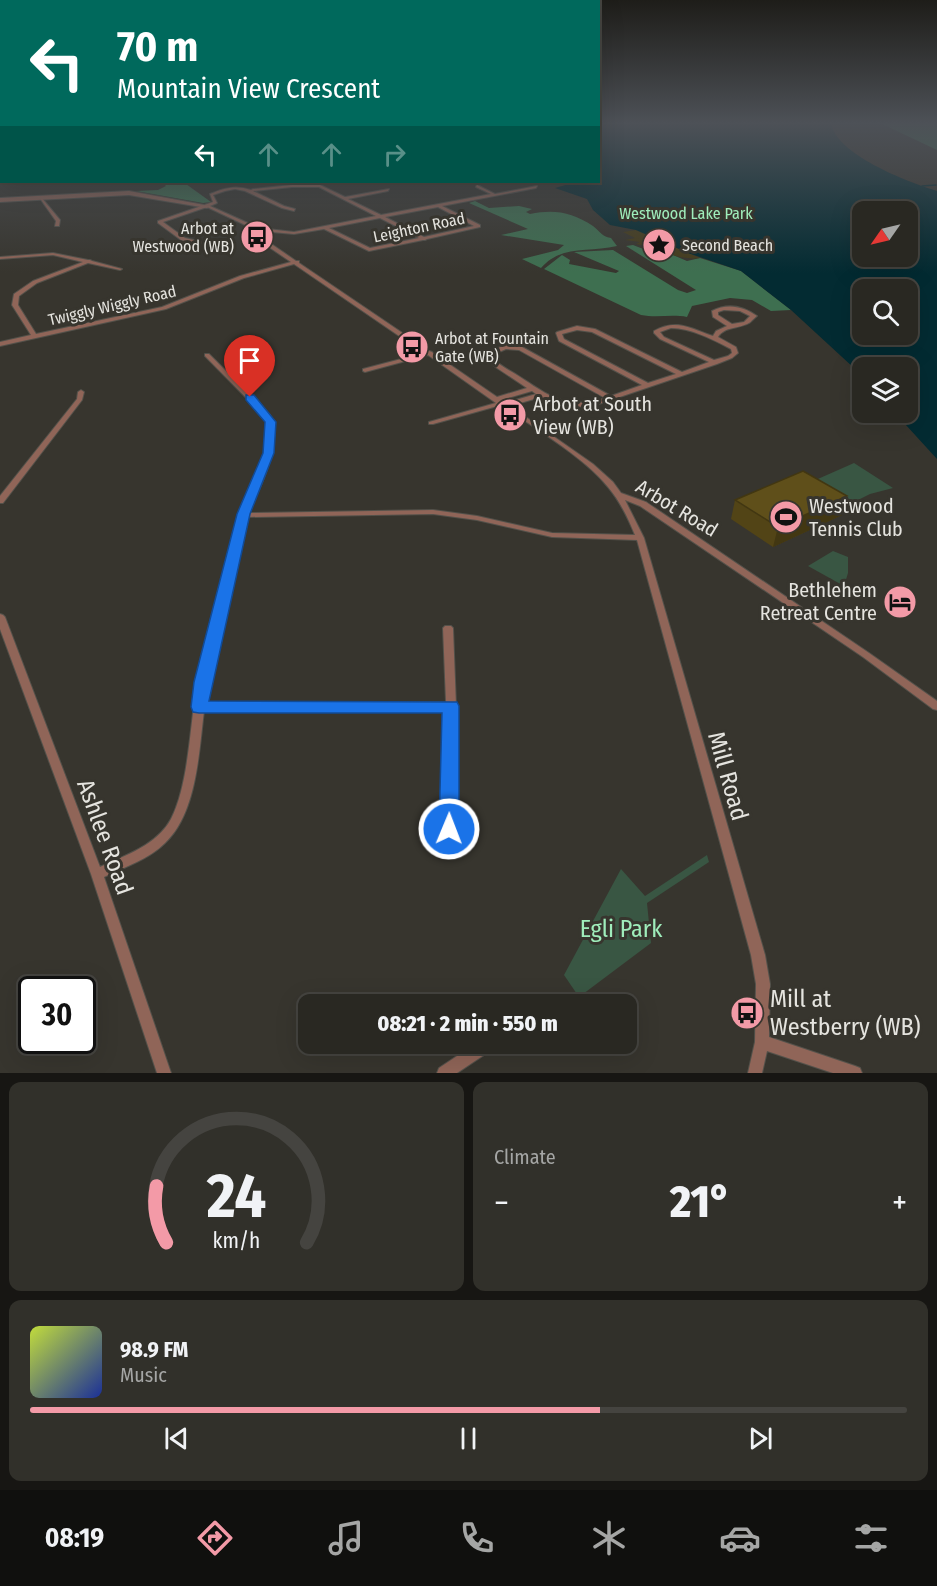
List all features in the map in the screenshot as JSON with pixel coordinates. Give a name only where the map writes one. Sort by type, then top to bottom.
[{"type":"street","points":[[214,246],[183,239],[160,222],[216,202],[210,196],[216,192],[314,185],[345,198],[425,239]]},
{"type":"street","points":[[477,186],[495,195]]},
{"type":"street","points":[[0,200],[137,193],[207,206],[270,232],[294,233],[536,188]]},
{"type":"street","points":[[253,190],[283,208],[294,210]]},
{"type":"street","points":[[345,198],[388,190]]},
{"type":"street","points":[[40,198],[58,221],[57,225]]},
{"type":"street","name":"Leighton Road","points":[[326,228],[365,250],[478,226],[439,206]]},
{"type":"street","name":"Arbot Road","points":[[270,232],[264,240],[602,474],[620,495],[643,504],[866,655],[937,706]]},
{"type":"street","points":[[0,258],[53,254],[120,270]]},
{"type":"street","points":[[35,337],[15,305],[16,295],[35,282],[90,261]]},
{"type":"street","name":"Twiggly Wiggly Road","points":[[0,344],[164,308],[242,277],[297,262]]},
{"type":"street","points":[[715,338],[718,332],[746,323],[754,316],[746,310],[735,308],[715,311],[717,318],[731,326]]},
{"type":"street","points":[[610,398],[520,348],[505,347],[486,355],[540,395],[577,406],[610,398],[648,386],[715,363],[734,355],[735,351],[728,343],[677,326],[656,332],[662,338],[715,363]]},
{"type":"street","points":[[648,386],[561,340],[558,335],[571,328],[587,328],[682,374]]},
{"type":"street","points":[[365,370],[430,353]]},
{"type":"street","points":[[97,874],[145,852],[161,840],[174,825],[184,798],[202,682],[244,514],[268,453],[270,422],[263,411],[207,355]]},
{"type":"street","points":[[501,402],[531,389]]},
{"type":"street","points":[[0,501],[80,399],[81,392]]},
{"type":"street","points":[[431,423],[501,402],[540,395]]},
{"type":"street","name":"Mill Road","points":[[620,495],[640,538],[758,955],[763,984],[762,1042],[755,1073]]},
{"type":"street","points":[[244,514],[433,512],[477,518],[552,535],[640,538]]},
{"type":"street","name":"Ashlee Road","points":[[0,617],[97,874],[164,1073]]},
{"type":"street","points":[[448,628],[451,706],[449,829]]},
{"type":"street","points":[[199,707],[451,706]]},
{"type":"street","points":[[762,1042],[855,1073]]},
{"type":"street","points":[[444,1073],[473,1054]]},
{"type":"green space","points":[[163,183],[194,183],[186,184],[211,202],[203,203],[136,191],[158,190],[166,186]]},
{"type":"green space","points":[[475,201],[489,208],[519,206],[532,209],[526,212],[530,214],[555,212],[570,215],[593,226],[603,235],[611,238],[617,246],[567,252],[549,260],[541,268],[522,259],[558,250],[564,245],[501,235],[528,229],[469,203]]},
{"type":"green space","points":[[633,245],[651,252],[642,247],[654,247],[687,261],[700,258],[741,271],[791,310],[771,311],[752,300],[730,298],[692,306],[687,317],[641,315],[544,269],[562,255],[570,260],[569,264],[616,273],[619,271],[574,252],[613,250],[678,290],[687,293],[696,290],[626,246]]},
{"type":"green space","points":[[854,463],[893,488],[870,494],[842,508],[802,486]]},
{"type":"green space","points":[[833,551],[848,557],[848,573],[844,586],[808,566]]},
{"type":"green space","name":"Egli Park","points":[[707,855],[709,862],[647,903],[651,943],[583,994],[577,994],[564,975],[621,869],[645,896]]},
{"type":"sand","name":"Second Beach","points":[[636,230],[700,258],[684,258],[636,244],[640,242],[625,240],[635,238],[623,232]]},
{"type":"water","points":[[600,172],[888,172],[937,191],[937,459],[904,423],[918,423],[918,357],[852,357],[852,366],[791,310],[741,271],[688,253],[636,230],[610,225],[593,210],[587,199],[555,188],[572,183],[600,183]]},
{"type":"building","points":[[803,471],[847,496],[778,527],[735,500]]},
{"type":"waterway","points":[[922,186],[936,185]]},
{"type":"place","name":"Arbot at Westwood (WB)","points":[[257,237]]},
{"type":"place","name":"Second Beach","points":[[659,245]]},
{"type":"place","name":"Arbot at Fountain Gate (WB)","points":[[412,347]]},
{"type":"place","name":"Arbot at South View (WB)","points":[[510,415]]},
{"type":"place","name":"Westwood Tennis Club","points":[[786,517]]},
{"type":"place","name":"Bethlehem Retreat Centre","points":[[900,602]]},
{"type":"place","name":"Mill at Westberry (WB)","points":[[747,1013]]},
{"type":"route","points":[[250,397],[268,416],[270,422],[268,453],[244,514],[202,682],[199,707],[451,706],[449,829]]},
{"type":"park label","name":"Westwood Lake Park","points":[[686,213]]}]
